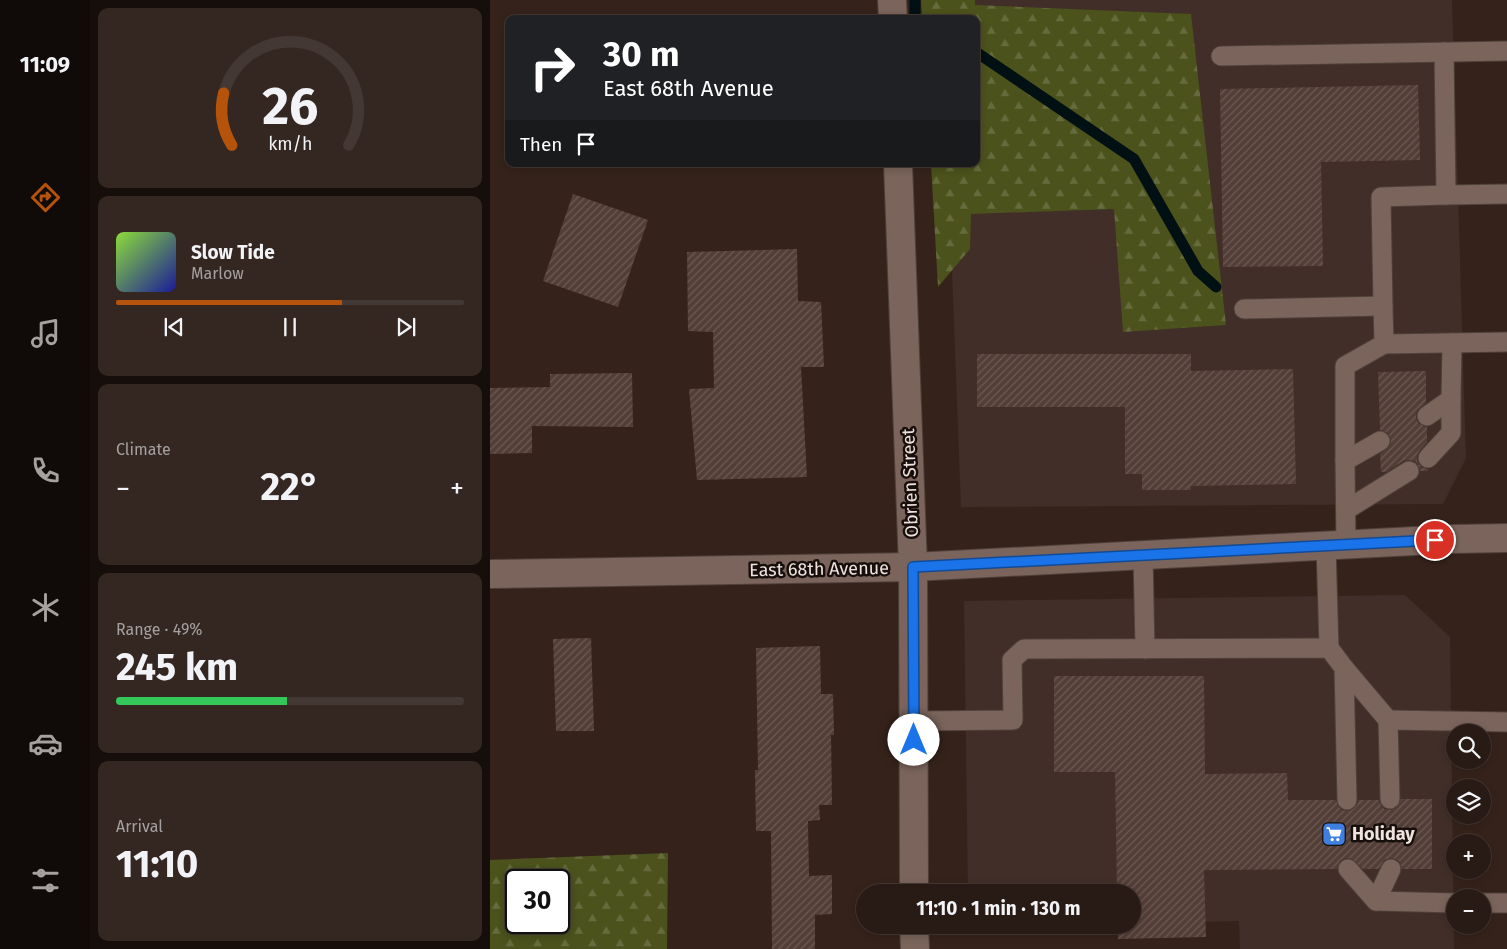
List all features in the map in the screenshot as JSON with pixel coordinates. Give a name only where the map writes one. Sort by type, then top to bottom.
[{"type":"street","points":[[892,0],[892,15]]},
{"type":"street","name":"Obrien Street","points":[[898,167],[913,567],[914,884]]},
{"type":"street","name":"East 68th Avenue","points":[[490,574],[913,567],[1507,538]]},
{"type":"street","points":[[914,934],[915,949]]},
{"type":"lane","points":[[1221,56],[1507,51]]},
{"type":"lane","points":[[1444,52],[1446,195]]},
{"type":"lane","points":[[1384,344],[1381,197],[1507,194]]},
{"type":"lane","points":[[1244,309],[1383,306]]},
{"type":"lane","points":[[1390,800],[1388,720],[1329,648],[1336,545],[1346,510],[1345,366],[1384,344],[1507,342]]},
{"type":"lane","points":[[1428,458],[1451,433],[1452,343]]},
{"type":"lane","points":[[1427,416],[1451,400]]},
{"type":"lane","points":[[1346,461],[1380,442]]},
{"type":"lane","points":[[1346,510],[1409,471]]},
{"type":"lane","points":[[1143,555],[1145,649]]},
{"type":"lane","points":[[914,721],[1013,720],[1012,660],[1024,649],[1329,648]]},
{"type":"lane","points":[[1344,668],[1347,800]]},
{"type":"lane","points":[[1388,720],[1507,722]]},
{"type":"lane","points":[[1348,869],[1376,901],[1446,903]]},
{"type":"lane","points":[[1376,901],[1391,869]]},
{"type":"lane","points":[[1491,903],[1507,903]]},
{"type":"shaded area","points":[[942,0],[1452,0],[1466,458],[1443,504],[961,507],[948,167],[980,167],[980,15],[969,15]]},
{"type":"shaded area","points":[[1405,595],[1450,637],[1451,724],[1446,724],[1446,769],[1452,769],[1452,779],[1446,779],[1446,824],[1452,824],[1453,834],[1446,834],[1446,879],[1453,879],[1453,889],[1446,889],[1446,934],[1454,934],[1454,949],[1240,949],[1239,921],[1141,923],[1141,884],[968,884],[964,601]]},
{"type":"green space","points":[[921,0],[975,0],[975,5],[1191,14],[1226,325],[1123,332],[1114,209],[971,214],[970,249],[938,287],[931,167],[980,167],[980,15],[922,15]]},
{"type":"green space","points":[[668,853],[667,949],[490,949],[490,860]]},
{"type":"building","points":[[1418,85],[1420,160],[1321,162],[1323,266],[1223,267],[1220,89]]},
{"type":"building","points":[[573,194],[648,220],[618,307],[543,281]]},
{"type":"building","points":[[797,249],[798,301],[821,302],[824,367],[801,367],[807,477],[697,480],[689,389],[714,388],[713,332],[688,331],[687,252]]},
{"type":"building","points":[[977,354],[1191,354],[1191,371],[1293,369],[1296,484],[1191,486],[1191,490],[1142,490],[1142,474],[1125,474],[1125,407],[977,407]]},
{"type":"building","points":[[1426,371],[1426,403],[1417,411],[1416,417],[1418,423],[1427,427],[1427,442],[1419,451],[1417,461],[1421,467],[1428,469],[1428,471],[1420,471],[1415,461],[1409,460],[1403,461],[1386,472],[1381,472],[1380,454],[1389,447],[1391,441],[1386,432],[1380,430],[1378,372]]},
{"type":"building","points":[[632,373],[633,427],[532,426],[532,453],[490,454],[490,388],[550,387],[550,374]]},
{"type":"building","points":[[591,638],[594,731],[556,731],[553,639]]},
{"type":"building","points":[[820,646],[821,694],[833,694],[834,735],[831,735],[832,805],[819,805],[820,820],[808,821],[809,876],[832,875],[832,914],[815,915],[815,949],[772,949],[771,831],[756,831],[755,770],[758,770],[756,648]]},
{"type":"building","points":[[1054,676],[1204,676],[1205,774],[1287,773],[1288,800],[1336,800],[1342,810],[1347,811],[1357,805],[1358,800],[1379,800],[1384,809],[1390,810],[1396,808],[1401,799],[1432,799],[1432,869],[1402,869],[1400,862],[1391,858],[1384,860],[1379,869],[1363,869],[1352,859],[1346,858],[1340,861],[1337,869],[1204,870],[1206,937],[1118,939],[1118,934],[1141,934],[1141,884],[1117,884],[1115,772],[1054,772]]},
{"type":"waterway","points":[[915,0],[915,15]]},
{"type":"waterway","points":[[980,55],[1134,159],[1198,271],[1216,287]]},
{"type":"place","name":"Holiday","points":[[1334,834]]},
{"type":"route","points":[[914,740],[913,567],[1435,540]]}]
